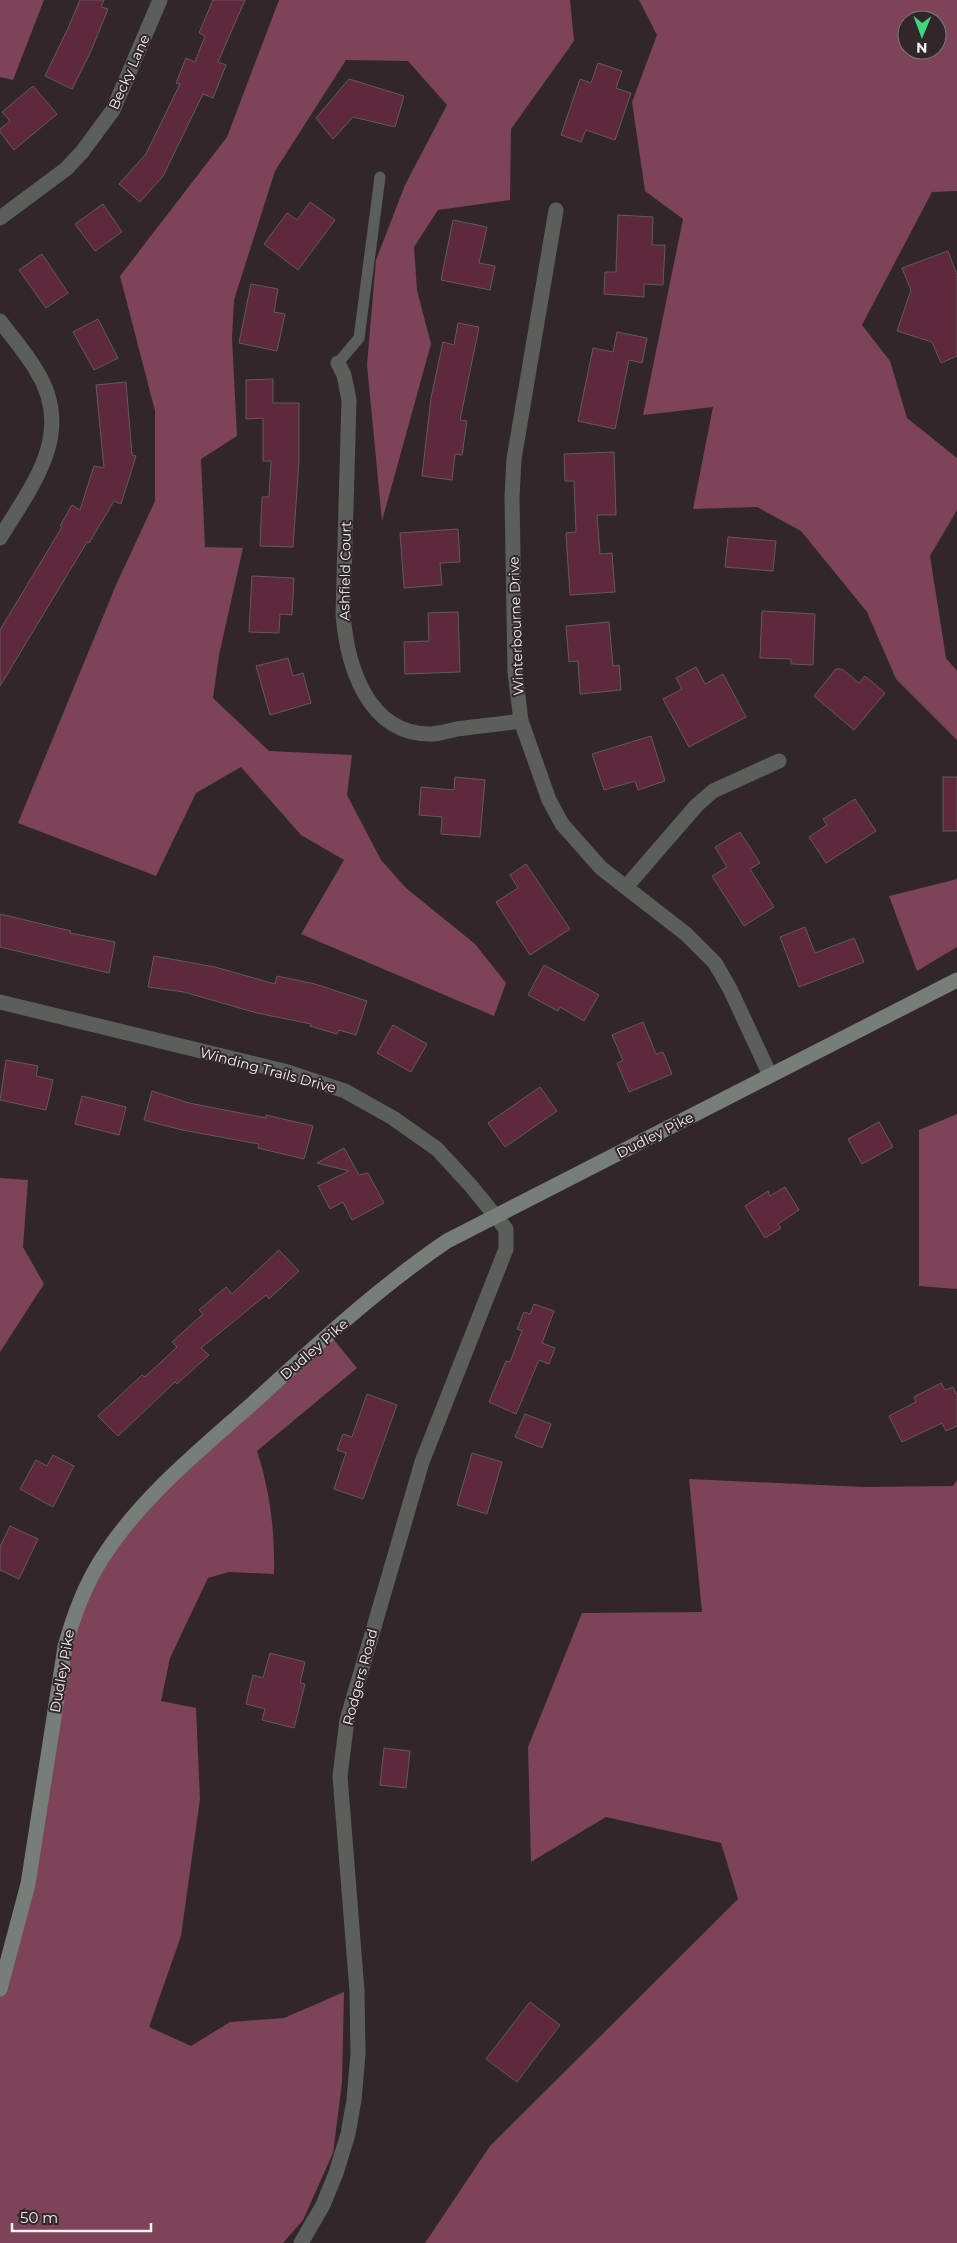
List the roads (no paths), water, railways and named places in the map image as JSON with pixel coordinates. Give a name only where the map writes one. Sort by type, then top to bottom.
[{"type":"street","name":"Becky Lane","points":[[0,218],[66,169],[98,131],[113,110],[160,0]]},
{"type":"street","name":"Winterbourne Drive","points":[[556,210],[514,460],[512,497],[515,672],[521,722],[545,792],[562,824],[601,868],[686,934],[715,963],[730,989],[770,1075]]},
{"type":"street","points":[[0,321],[37,371],[50,401],[53,416],[49,450],[39,473],[0,538]]},
{"type":"street","name":"Ashfield Court","points":[[338,363],[344,376],[349,400],[342,614],[344,636],[352,668],[360,688],[369,702],[381,714],[396,725],[414,732],[431,734],[521,722]]},
{"type":"street","points":[[626,887],[696,806],[713,791],[742,776],[779,761]]},
{"type":"street","name":"Dudley Pike","points":[[0,1989],[28,1884],[65,1647],[71,1622],[101,1560],[131,1519],[168,1478],[408,1267],[448,1241],[493,1216],[957,980]]},
{"type":"street","name":"Winding Trails Drive","points":[[0,1002],[288,1072],[345,1091],[393,1118],[437,1149],[471,1186],[493,1216]]},
{"type":"street","name":"Rodgers Road","points":[[302,2243],[323,2205],[336,2173],[348,2134],[354,2100],[358,2053],[356,1991],[340,1776],[347,1720],[422,1462],[506,1249],[506,1229],[493,1216]]},
{"type":"lane","points":[[338,363],[359,338],[380,177]]}]
